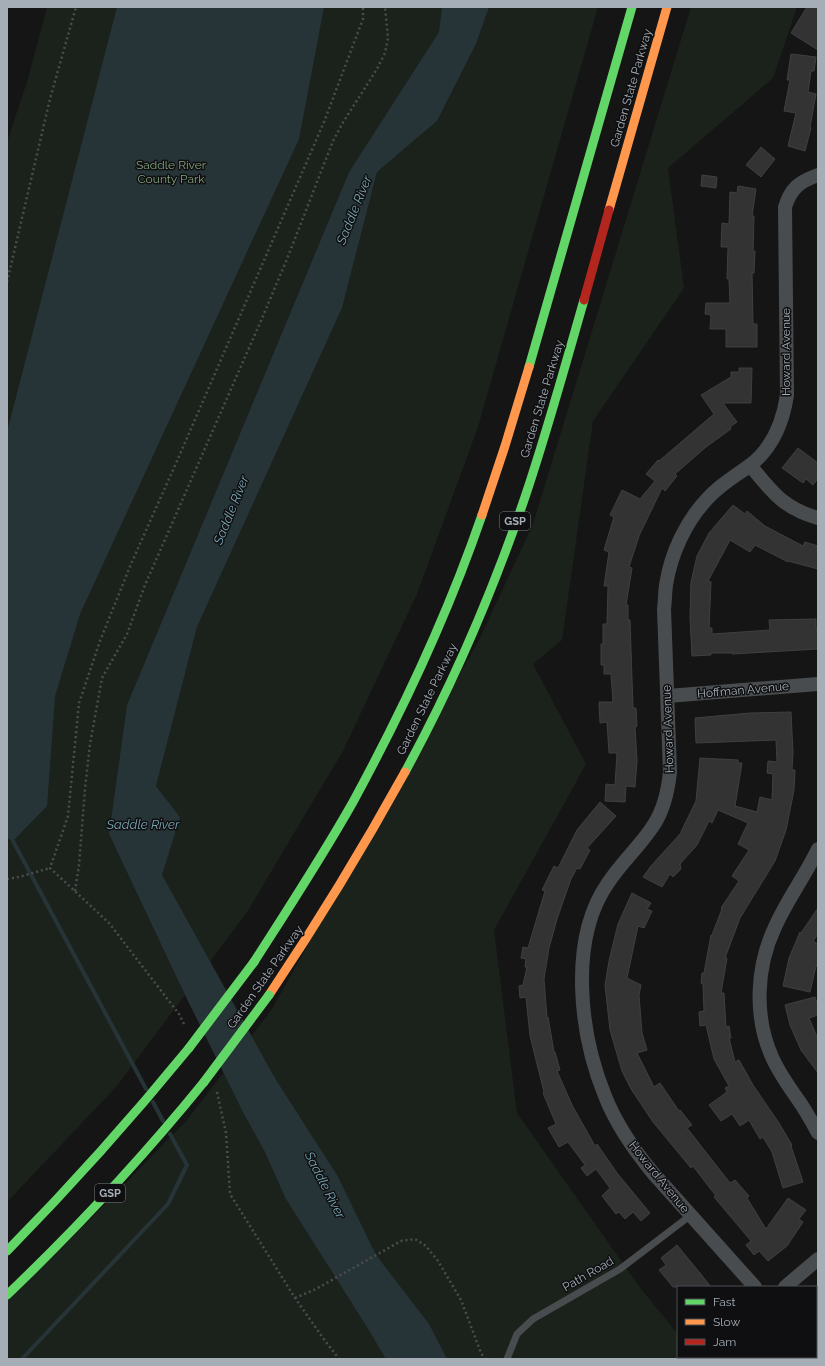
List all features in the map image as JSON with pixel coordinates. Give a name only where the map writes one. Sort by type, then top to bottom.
[{"type":"highway","name":"Garden State Parkway","points":[[7,1250],[102,1152],[146,1101],[189,1048],[254,962],[352,802],[387,735],[419,669],[449,601],[476,531],[500,462],[522,392],[632,7]]},
{"type":"highway","name":"Garden State Parkway","points":[[7,1295],[71,1234],[122,1180],[173,1122],[204,1082],[302,947],[342,884],[378,822],[414,755],[446,691],[478,619],[530,481],[552,410],[667,7]]},
{"type":"street","name":"Howard Avenue","points":[[754,1286],[641,1158],[622,1129],[606,1098],[595,1069],[587,1035],[583,1005],[582,970],[590,918],[598,900],[608,882],[654,825],[663,808],[668,789],[670,772],[664,609],[666,585],[671,563],[680,539],[691,519],[707,498],[724,483],[757,459],[769,445],[778,430],[784,412],[787,395],[785,208],[789,196],[796,186],[805,179],[818,175]]},
{"type":"street","points":[[750,465],[774,494],[788,506],[804,514],[818,518]]},
{"type":"street","name":"Hoffman Avenue","points":[[668,696],[818,684]]},
{"type":"street","points":[[818,849],[775,926],[762,966],[759,988],[760,1010],[764,1032],[771,1056],[783,1078],[799,1100],[818,1132]]},
{"type":"street","points":[[786,1286],[818,1259]]},
{"type":"lane","name":"Path Road","points":[[507,1359],[517,1334],[533,1319],[620,1269],[691,1215]]},
{"type":"path","points":[[7,282],[50,99],[76,7]]},
{"type":"path","points":[[50,868],[68,816],[79,703],[100,641],[131,564],[324,122],[363,19],[363,7]]},
{"type":"path","points":[[75,891],[79,865],[90,744],[102,678],[127,634],[145,585],[260,323],[333,141],[377,69],[385,53],[388,38],[385,7]]},
{"type":"path","points":[[7,879],[50,868]]},
{"type":"path","points":[[50,868],[109,923],[179,1014],[186,1027]]},
{"type":"path","points":[[215,1088],[218,1095],[226,1133],[230,1194],[295,1298],[322,1338],[339,1359]]},
{"type":"path","points":[[295,1298],[316,1289],[401,1241],[415,1239],[426,1246],[438,1261],[461,1300],[481,1353],[485,1359]]},
{"type":"green space","name":"Saddle River County Park","points":[[47,7],[442,7],[439,32],[349,172],[127,705],[109,834],[185,995],[117,1086],[7,1202],[7,142],[27,82]]},
{"type":"green space","points":[[489,7],[598,7],[478,427],[417,594],[343,751],[249,909],[210,962],[161,875],[180,817],[156,786],[197,627],[342,308],[377,172],[437,121],[476,44]]},
{"type":"green space","points":[[691,7],[797,7],[773,78],[668,168],[684,288],[593,421],[562,640],[533,664],[586,764],[494,930],[517,1113],[641,1289],[677,1333],[677,1358],[700,1359],[7,1359],[7,1296],[56,1254],[187,1120],[272,1009],[480,638],[533,524]]},
{"type":"water","points":[[117,7],[324,7],[299,139],[80,614],[55,696],[47,806],[13,841],[7,838],[7,432]]},
{"type":"water","name":"Saddle River","points":[[442,7],[489,7],[476,44],[437,121],[377,172],[342,308],[197,627],[156,786],[180,817],[162,875],[276,1080],[337,1175],[376,1255],[429,1324],[447,1359],[386,1359],[286,1199],[264,1150],[244,1114],[185,995],[109,834],[127,705],[349,172],[439,32]]},
{"type":"building","points":[[807,7],[818,7],[818,50],[791,33]]},
{"type":"building","points":[[791,54],[816,57],[814,71],[811,71],[808,92],[816,94],[811,128],[805,151],[788,146],[796,113],[784,111],[790,80],[787,80]]},
{"type":"building","points":[[761,147],[775,159],[761,177],[746,165]]},
{"type":"building","points":[[702,175],[717,177],[716,188],[701,186]]},
{"type":"building","points":[[738,186],[756,189],[752,216],[754,216],[753,251],[755,251],[754,273],[752,273],[753,324],[757,324],[757,347],[726,347],[726,329],[710,329],[711,315],[705,314],[706,303],[730,303],[729,279],[727,279],[728,247],[721,247],[722,223],[729,224],[730,192],[737,193]]},
{"type":"building","points":[[739,368],[752,368],[751,403],[723,403],[737,422],[730,427],[731,429],[706,447],[675,474],[677,476],[665,491],[662,488],[639,536],[629,567],[632,568],[626,605],[628,605],[628,620],[630,620],[633,708],[636,708],[637,726],[635,727],[637,761],[635,787],[626,786],[625,802],[605,801],[606,784],[615,785],[617,753],[609,753],[607,722],[600,723],[599,702],[613,702],[611,674],[604,674],[604,665],[601,665],[603,624],[607,624],[608,586],[604,586],[609,552],[604,550],[614,517],[610,515],[622,490],[640,499],[655,481],[646,474],[658,460],[659,461],[714,414],[701,395],[731,377],[731,372],[739,372]]},
{"type":"building","points":[[798,448],[818,463],[818,478],[813,485],[806,479],[803,483],[782,468]]},
{"type":"building","points":[[733,505],[745,514],[747,511],[765,526],[803,546],[805,542],[818,546],[818,569],[788,562],[755,545],[750,552],[730,540],[708,581],[711,582],[709,628],[712,628],[712,634],[770,630],[769,620],[816,619],[816,628],[818,628],[818,649],[732,654],[711,653],[711,655],[692,656],[690,617],[691,582],[697,556],[709,533]]},
{"type":"building","points":[[791,712],[793,753],[792,770],[795,770],[794,790],[786,830],[775,861],[740,918],[725,958],[727,958],[721,993],[724,993],[726,1027],[729,1026],[731,1038],[729,1038],[735,1062],[739,1060],[753,1085],[792,1145],[791,1146],[803,1182],[783,1188],[772,1152],[763,1137],[760,1139],[749,1120],[740,1126],[732,1114],[721,1121],[709,1105],[727,1092],[725,1088],[729,1086],[714,1059],[706,1025],[700,1026],[699,1012],[704,1011],[703,984],[701,983],[702,973],[704,973],[711,935],[722,909],[721,908],[739,881],[732,876],[749,850],[738,844],[748,823],[718,810],[712,823],[709,821],[697,845],[680,864],[681,869],[673,877],[670,874],[662,887],[643,877],[680,834],[696,801],[700,758],[738,760],[738,763],[742,763],[735,806],[757,812],[760,797],[772,800],[773,774],[767,773],[768,761],[777,762],[776,740],[696,743],[695,718],[750,713]]},
{"type":"building","points":[[600,802],[616,816],[587,848],[590,850],[580,869],[577,868],[571,879],[557,919],[549,948],[544,979],[547,1018],[548,1017],[554,1052],[560,1070],[557,1071],[572,1105],[595,1146],[597,1144],[617,1173],[650,1213],[641,1221],[633,1212],[625,1219],[619,1212],[616,1214],[602,1196],[610,1188],[596,1169],[587,1176],[581,1168],[585,1165],[568,1142],[559,1147],[548,1128],[556,1124],[543,1093],[530,1036],[526,997],[520,998],[519,986],[523,985],[527,967],[525,967],[526,959],[521,958],[523,947],[528,948],[545,891],[542,890],[554,866],[558,868],[577,830]]},
{"type":"building","points":[[632,893],[651,903],[647,909],[652,911],[644,928],[638,926],[627,978],[641,985],[639,995],[642,1033],[647,1050],[637,1053],[654,1087],[660,1083],[679,1111],[680,1110],[692,1125],[687,1128],[730,1183],[735,1180],[749,1196],[747,1198],[766,1229],[788,1198],[806,1210],[799,1219],[803,1222],[787,1246],[768,1261],[759,1251],[754,1255],[746,1245],[751,1241],[714,1197],[716,1196],[693,1166],[691,1168],[653,1122],[631,1089],[622,1071],[610,1030],[605,985],[618,924]]},
{"type":"building","points":[[818,908],[818,934],[813,941],[818,944],[818,967],[816,966],[810,992],[783,986],[789,958],[800,932],[801,933]]},
{"type":"building","points":[[815,997],[818,1006],[818,1015],[809,1018],[818,1039],[818,1073],[801,1050],[790,1025],[785,1005]]},
{"type":"building","points":[[677,1245],[710,1286],[673,1287],[659,1270],[666,1265],[661,1258]]},
{"type":"waterway","points":[[13,841],[146,1089]]},
{"type":"waterway","points":[[153,1102],[163,1121]]},
{"type":"waterway","points":[[22,1359],[168,1204],[187,1165],[170,1134]]},
{"type":"traffic: fast","points":[[529,367],[632,7]]},
{"type":"traffic: fast","points":[[405,772],[456,671],[500,567],[541,448],[584,300]]},
{"type":"traffic: fast","points":[[254,962],[305,883],[372,767],[424,661],[455,589],[482,515]]},
{"type":"traffic: fast","points":[[189,1048],[254,962]]},
{"type":"traffic: fast","points":[[204,1082],[269,995]]},
{"type":"traffic: fast","points":[[7,1251],[100,1152],[189,1048]]},
{"type":"traffic: fast","points":[[7,1295],[109,1192],[204,1082]]},
{"type":"traffic: slow","points":[[609,210],[667,7]]},
{"type":"traffic: slow","points":[[482,515],[529,367]]},
{"type":"traffic: slow","points":[[269,995],[340,885],[405,772]]},
{"type":"traffic: jam","points":[[584,300],[609,210]]}]
